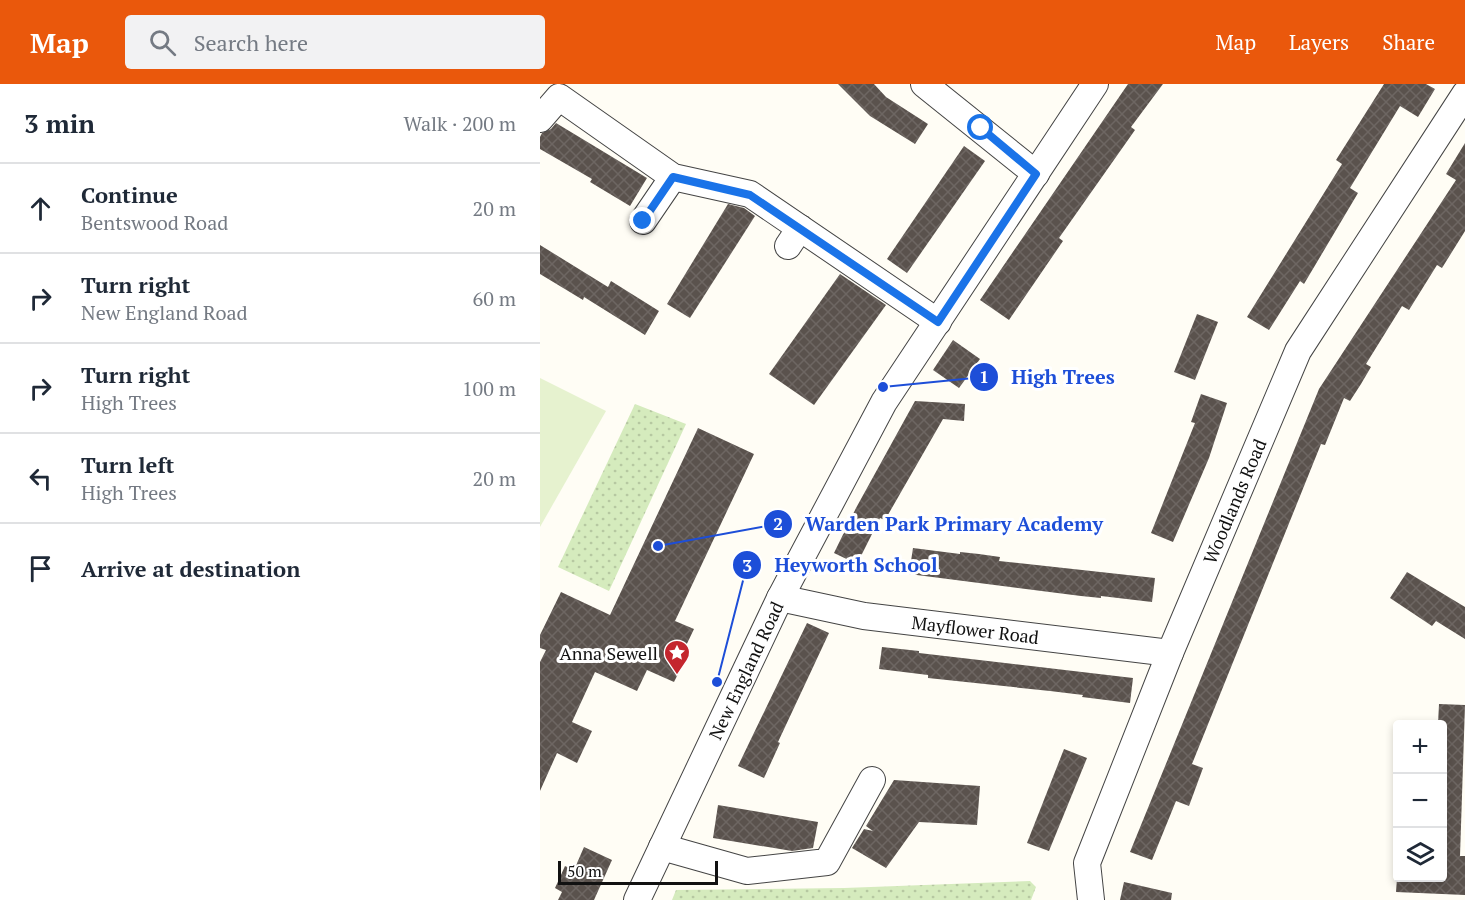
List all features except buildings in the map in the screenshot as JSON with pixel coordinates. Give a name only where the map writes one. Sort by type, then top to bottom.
[{"type":"street","points":[[924,84],[1036,174]]},
{"type":"street","name":"New England Road","points":[[637,900],[780,598],[884,402],[1095,84]]},
{"type":"street","name":"Woodlands Road","points":[[1091,900],[1087,863],[1170,653],[1298,351],[1465,94]]},
{"type":"street","points":[[540,119],[559,96],[673,177],[750,195],[794,237],[938,322]]},
{"type":"street","points":[[643,221],[673,177]]},
{"type":"street","name":"Mayflower Road","points":[[780,598],[864,616],[1170,653]]},
{"type":"street","points":[[662,847],[747,871],[826,862],[872,780]]},
{"type":"green space","points":[[540,378],[606,411],[540,527]]},
{"type":"green space","points":[[635,404],[686,424],[609,591],[558,567]]},
{"type":"green space","points":[[1030,881],[1036,887],[1031,900],[672,900],[676,890],[844,888]]},
{"type":"place","name":"High Trees","points":[[883,387]]},
{"type":"place","name":"Warden Park Primary Academy","points":[[658,546]]},
{"type":"place","name":"Anna Sewell","points":[[677,676]]},
{"type":"place","name":"Heyworth School","points":[[717,682]]},
{"type":"route","points":[[643,221],[673,177],[750,195],[938,322],[1036,174],[981,128]]}]
